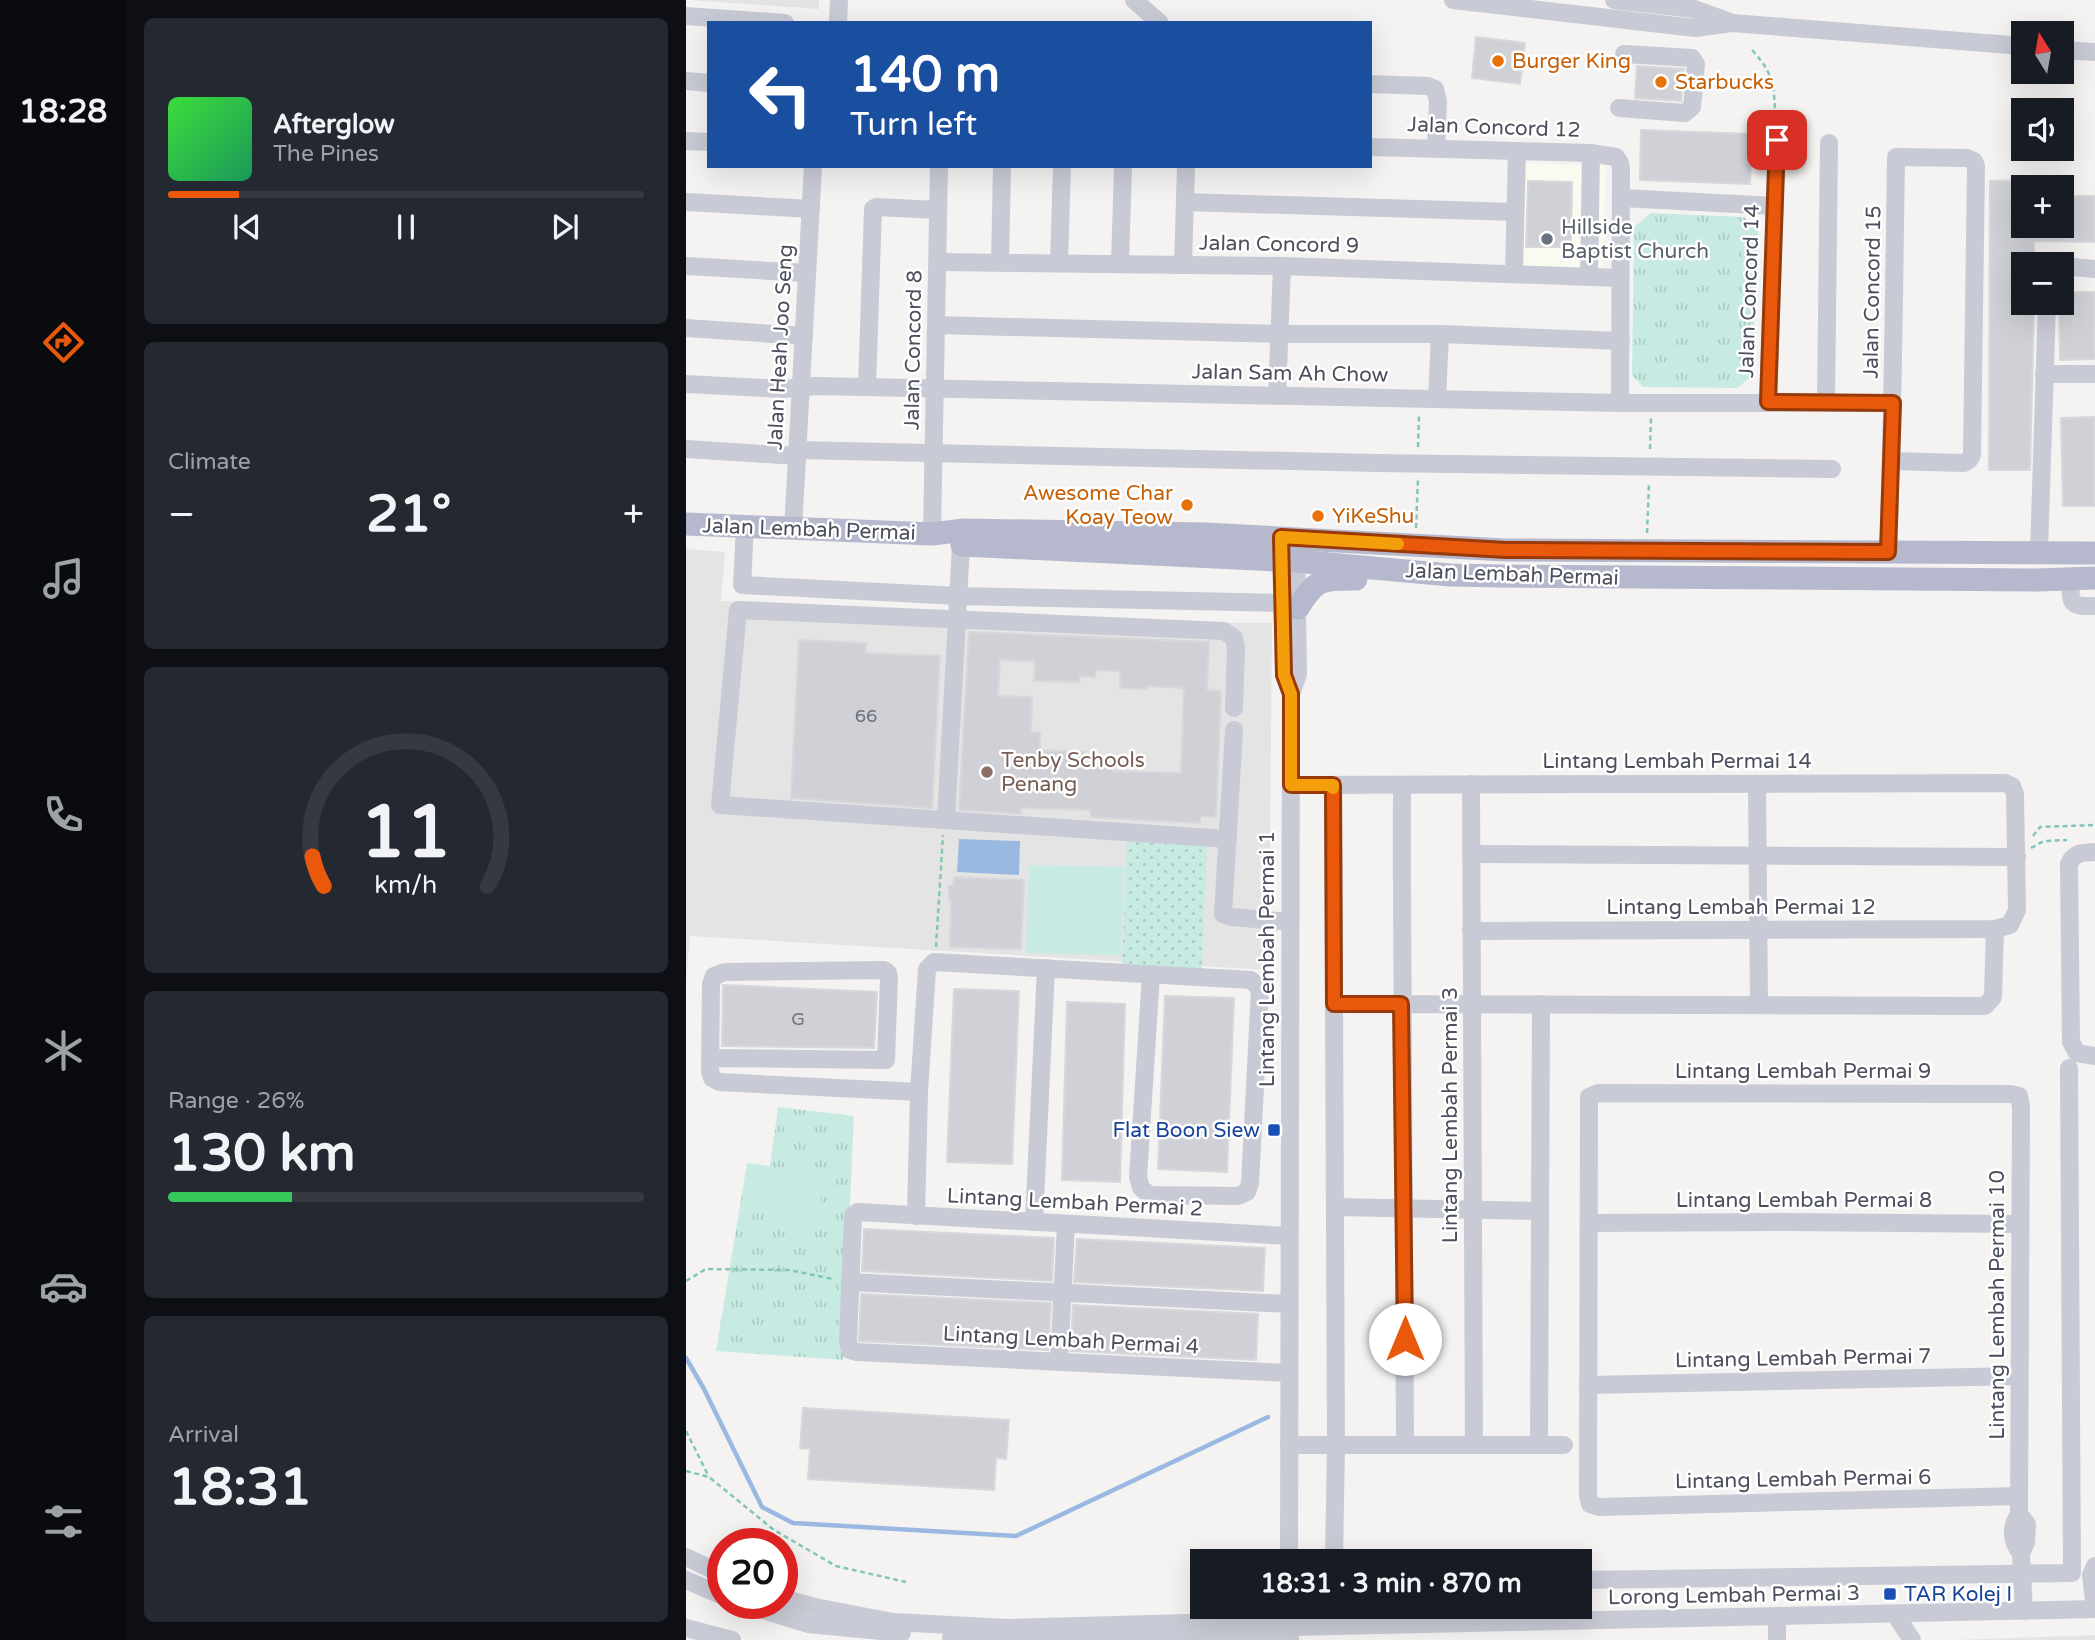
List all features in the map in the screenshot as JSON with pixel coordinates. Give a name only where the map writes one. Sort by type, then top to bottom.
[{"type":"main road","name":"Jalan Lembah Permai","points":[[686,524],[932,534],[964,530],[1205,534],[1450,575],[2095,578]]},
{"type":"main road","name":"Jalan Lembah Permai","points":[[932,534],[961,545],[2095,553]]},
{"type":"main road","points":[[1290,606],[1323,581],[1398,580],[1450,575]]},
{"type":"street","points":[[838,21],[839,0]]},
{"type":"street","points":[[1134,0],[1158,21]]},
{"type":"street","points":[[1614,0],[1653,2],[1695,9],[1732,23]]},
{"type":"street","points":[[1463,1],[1695,28],[1732,23],[2011,45]]},
{"type":"street","points":[[686,16],[757,21]]},
{"type":"street","points":[[2074,51],[2095,52]]},
{"type":"street","points":[[1619,108],[1685,113],[1692,107],[1694,86],[1696,64],[1692,58],[1624,54]]},
{"type":"street","points":[[686,81],[707,83]]},
{"type":"street","points":[[1372,84],[1428,86],[1435,89],[1438,102],[1436,148]]},
{"type":"street","name":"Jalan Concord 14","points":[[1768,402],[1777,140]]},
{"type":"street","points":[[686,141],[707,142]]},
{"type":"street","points":[[1826,403],[1829,143]]},
{"type":"street","name":"Jalan Concord 12","points":[[1372,146],[1591,153],[1615,157],[1620,163],[1622,198]]},
{"type":"street","points":[[1514,274],[1517,151]]},
{"type":"street","points":[[1589,277],[1591,153]]},
{"type":"street","name":"Jalan Concord 15","points":[[1888,552],[1896,157],[1967,158],[1974,161],[1976,166],[1972,454],[1964,463],[1891,461]]},
{"type":"street","name":"Jalan Heah Joo Seng","points":[[793,530],[813,168]]},
{"type":"street","name":"Jalan Concord 8","points":[[932,534],[939,168]]},
{"type":"street","points":[[1000,262],[1002,168]]},
{"type":"street","points":[[1059,263],[1062,168]]},
{"type":"street","points":[[1120,264],[1123,168]]},
{"type":"street","points":[[1183,265],[1186,168]]},
{"type":"street","points":[[1620,402],[1619,278],[1622,198],[1775,206]]},
{"type":"street","points":[[686,202],[811,209]]},
{"type":"street","points":[[1185,202],[1516,212]]},
{"type":"street","points":[[867,387],[873,209],[939,210]]},
{"type":"street","name":"Jalan Concord 9","points":[[938,262],[1282,266],[1619,278]]},
{"type":"street","points":[[686,266],[807,272]]},
{"type":"street","points":[[1277,396],[1282,266]]},
{"type":"street","points":[[2074,267],[2095,269]]},
{"type":"street","points":[[2039,553],[2043,374],[2047,315]]},
{"type":"street","points":[[936,325],[1280,334],[1440,334],[1620,341]]},
{"type":"street","points":[[686,328],[804,336]]},
{"type":"street","points":[[1437,399],[1440,334]]},
{"type":"street","points":[[2043,374],[2095,374]]},
{"type":"street","name":"Jalan Sam Ah Chow","points":[[686,384],[783,389],[867,387],[1620,402],[1893,403]]},
{"type":"street","points":[[686,449],[1832,469]]},
{"type":"street","points":[[745,527],[742,585],[959,596],[1290,606]]},
{"type":"street","points":[[945,824],[961,545]]},
{"type":"street","name":"Lintang Lembah Permai 1","points":[[1289,549],[1290,606],[1298,674],[1291,694],[1289,1549]]},
{"type":"street","points":[[2071,579],[2070,598],[2073,604],[2078,607],[2095,606]]},
{"type":"street","points":[[890,617],[892,593]]},
{"type":"street","points":[[1228,839],[945,824],[720,805],[738,610],[1224,631],[1234,638],[1236,648],[1234,708]]},
{"type":"street","points":[[1234,730],[1223,914],[1290,922]]},
{"type":"street","points":[[1757,783],[1759,1005]]},
{"type":"street","name":"Lintang Lembah Permai 14","points":[[1291,785],[2005,783],[2012,786],[2015,794],[2022,851]]},
{"type":"street","name":"Lintang Lembah Permai 3","points":[[1471,784],[1474,1445]]},
{"type":"street","points":[[1333,785],[1334,1549]]},
{"type":"street","points":[[1402,785],[1405,1445]]},
{"type":"street","points":[[1334,1004],[1985,1006],[1993,997],[2003,927],[2017,911],[2022,851],[1757,856],[1471,854]]},
{"type":"street","points":[[2095,852],[2080,853],[2072,858],[2069,864],[2071,1042],[2077,1053],[2095,1056]]},
{"type":"street","name":"Lintang Lembah Permai 12","points":[[1471,931],[1758,931],[2003,927]]},
{"type":"street","points":[[916,1216],[919,1092],[927,969],[934,962],[1251,980],[1260,989],[1250,1183],[1247,1192],[1238,1196],[1150,1195],[1141,1188],[1138,1177],[1151,975]]},
{"type":"street","points":[[1034,1222],[1046,968]]},
{"type":"street","points":[[710,1058],[884,1061],[887,1059],[888,973],[884,970],[724,972],[714,976],[711,984],[710,1058],[712,1078],[719,1082],[919,1092]]},
{"type":"street","points":[[1539,1445],[1541,1004]]},
{"type":"street","points":[[1592,1580],[2072,1573],[2069,1068]]},
{"type":"street","name":"Lintang Lembah Permai 9","points":[[1589,1223],[1589,1097],[1598,1093],[2019,1096]]},
{"type":"street","name":"Lintang Lembah Permai 10","points":[[2019,1096],[2019,1505],[2027,1524],[2026,1542],[2021,1554],[2024,1611]]},
{"type":"street","points":[[1335,1207],[1540,1211]]},
{"type":"street","name":"Lintang Lembah Permai 2","points":[[850,1282],[853,1215],[858,1212],[1290,1236]]},
{"type":"street","points":[[1588,1385],[1589,1223]]},
{"type":"street","name":"Lintang Lembah Permai 8","points":[[1589,1223],[2019,1224]]},
{"type":"street","points":[[1059,1362],[1066,1224]]},
{"type":"street","points":[[850,1282],[1289,1304]]},
{"type":"street","name":"Lintang Lembah Permai 4","points":[[850,1282],[850,1350],[1289,1373]]},
{"type":"street","name":"Lintang Lembah Permai 7","points":[[1588,1385],[2019,1376]]},
{"type":"street","name":"Lintang Lembah Permai 6","points":[[1588,1385],[1588,1495],[1590,1504],[1599,1507],[2019,1505]]},
{"type":"street","points":[[1289,1445],[1564,1445]]},
{"type":"street","points":[[686,1557],[707,1567]]},
{"type":"street","points":[[2095,1566],[2091,1575],[2095,1609]]},
{"type":"street","points":[[686,1580],[707,1589]]},
{"type":"street","points":[[798,1602],[893,1622],[1008,1628],[1258,1621],[1289,1633]]},
{"type":"street","name":"Lorong Lembah Permai 3","points":[[1289,1633],[2095,1609]]},
{"type":"street","points":[[1895,1614],[1912,1640]]},
{"type":"street","points":[[1777,1617],[1777,1640]]},
{"type":"street","points":[[792,1619],[808,1624],[869,1631],[1000,1640]]},
{"type":"street","points":[[686,1628],[732,1640]]},
{"type":"street","points":[[1016,1640],[1261,1637],[1289,1633]]},
{"type":"path","points":[[1752,50],[1767,66],[1773,83],[1777,140]]},
{"type":"path","points":[[936,948],[945,824]]},
{"type":"path","points":[[2022,851],[2040,827],[2095,825]]},
{"type":"path","points":[[2022,851],[2044,841],[2069,840]]},
{"type":"path","points":[[686,1281],[706,1269],[789,1270],[850,1282]]},
{"type":"path","points":[[686,1431],[709,1477],[774,1530],[836,1566],[906,1582]]},
{"type":"path","points":[[686,1471],[709,1477]]},
{"type":"shaded area","points":[[689,0],[819,0],[819,9]]},
{"type":"shaded area","points":[[1513,163],[1606,166],[1602,268],[1510,266]]},
{"type":"shaded area","name":"Tenby Schools Penang","points":[[686,549],[725,552],[721,601],[1134,622],[1272,623],[1269,970],[690,936],[686,982]]},
{"type":"shaded area","points":[[2095,1635],[2095,1640],[1953,1640]]},
{"type":"green space","points":[[1651,213],[1744,217],[1758,231],[1752,376],[1737,388],[1643,387],[1632,375],[1634,227]]},
{"type":"green space","points":[[1127,840],[1207,843],[1202,969],[1122,964]]},
{"type":"green space","points":[[1029,865],[1124,867],[1121,955],[1026,953]]},
{"type":"green space","points":[[778,1107],[854,1116],[843,1360],[716,1351],[747,1163],[770,1166]]},
{"type":"green space","points":[[751,1169],[824,1180],[817,1223],[744,1211]]},
{"type":"water","points":[[959,839],[1020,841],[1019,875],[957,872]]},
{"type":"building","name":"Burger King","points":[[1476,37],[1525,43],[1520,84],[1472,78]]},
{"type":"building","name":"Starbucks","points":[[1637,66],[1684,69],[1681,101],[1635,98]]},
{"type":"building","points":[[1641,130],[1752,134],[1750,184],[1640,180]]},
{"type":"building","points":[[2011,180],[2011,238],[2074,238],[2074,196],[2095,196],[2095,242],[2034,241],[2034,252],[2011,252],[2011,315],[2034,315],[2030,470],[1989,470],[1990,181]]},
{"type":"building","points":[[1528,181],[1572,182],[1571,247],[1526,247]]},
{"type":"building","points":[[2074,292],[2095,292],[2095,359],[2060,360],[2059,315],[2074,315]]},
{"type":"building","points":[[2095,417],[2095,506],[2063,506],[2061,418]]},
{"type":"building","points":[[969,632],[1209,642],[1207,690],[1221,691],[1216,817],[1201,816],[1200,823],[1090,817],[1090,810],[1021,808],[1021,814],[959,810]],"holes":[[[1000,660],[1035,661],[1034,681],[1079,682],[1080,676],[1095,677],[1096,670],[1120,671],[1120,688],[1184,688],[1181,773],[1113,771],[1113,765],[1084,764],[1085,752],[1040,750],[1040,732],[1031,732],[1032,697],[998,696]]]},
{"type":"building","points":[[799,640],[866,643],[865,653],[940,656],[932,808],[791,798]]},
{"type":"building","points":[[954,877],[1024,880],[1021,949],[950,947],[949,886],[953,886]]},
{"type":"building","points":[[723,985],[877,992],[874,1048],[722,1046]]},
{"type":"building","points":[[954,989],[1019,991],[1012,1164],[947,1162]]},
{"type":"building","points":[[1165,996],[1234,998],[1227,1172],[1158,1169]]},
{"type":"building","points":[[1067,1002],[1125,1004],[1120,1182],[1062,1180]]},
{"type":"building","points":[[864,1229],[1054,1238],[1052,1281],[862,1271]]},
{"type":"building","points":[[1077,1239],[1265,1248],[1263,1291],[1074,1282]]},
{"type":"building","points":[[861,1294],[1051,1303],[1048,1350],[859,1341]]},
{"type":"building","points":[[1073,1305],[1258,1314],[1256,1360],[1071,1351]]},
{"type":"building","points":[[803,1408],[1009,1420],[1006,1459],[996,1458],[994,1490],[808,1479],[810,1449],[800,1448]]},
{"type":"waterway","points":[[686,1358],[762,1507],[793,1523],[1016,1536],[1268,1417]]},
{"type":"slow traffic","points":[[1333,788],[1333,785],[1291,785],[1291,694],[1284,675],[1281,537],[1398,544]]},
{"type":"place","name":"Burger King","points":[[1498,61]]},
{"type":"place","name":"Starbucks","points":[[1661,82]]},
{"type":"place","name":"Hillside Baptist Church","points":[[1547,239]]},
{"type":"place","name":"Awesome Char Koay Teow","points":[[1187,505]]},
{"type":"place","name":"YiKeShu","points":[[1318,516]]},
{"type":"place","name":"Tenby Schools Penang","points":[[987,772]]},
{"type":"place","name":"Flat Boon Siew","points":[[1274,1130]]},
{"type":"place","name":"TAR Kolej I","points":[[1890,1594]]},
{"type":"route","points":[[1405,1339],[1401,1004],[1334,1004],[1333,785],[1291,785],[1291,694],[1284,675],[1281,537],[1506,550],[1888,552],[1893,403],[1768,402],[1777,140]]}]
